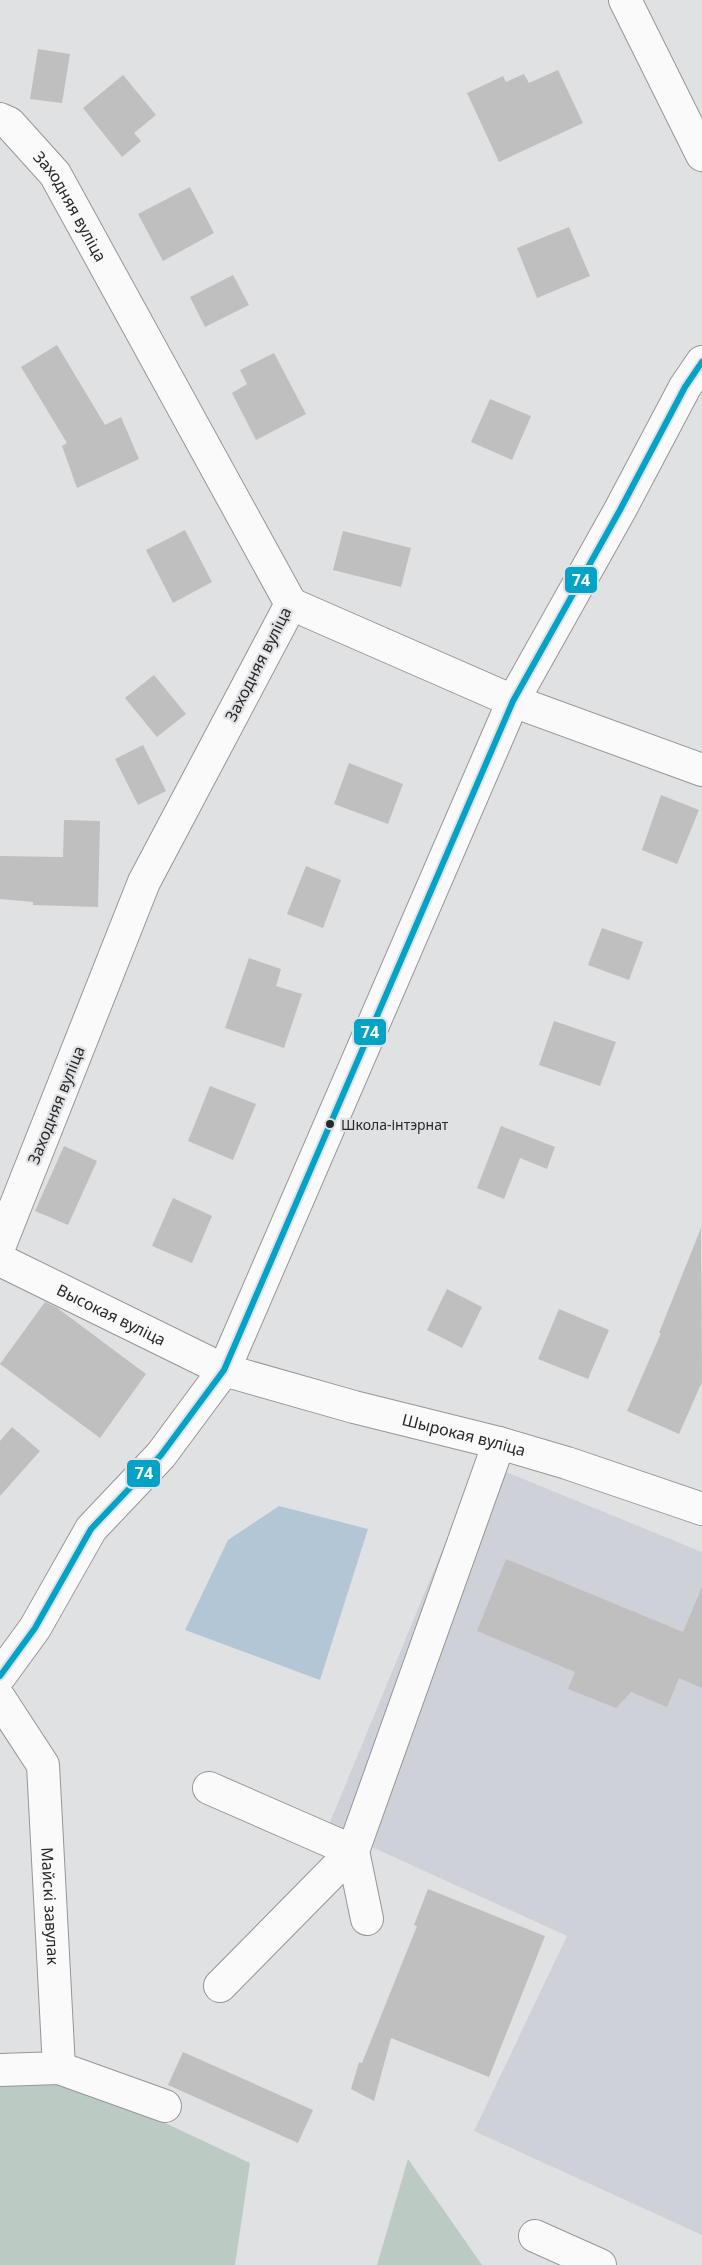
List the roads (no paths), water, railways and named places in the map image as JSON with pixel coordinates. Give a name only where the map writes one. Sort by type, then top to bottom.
[{"type":"street","points":[[625,0],[702,155]]},
{"type":"street","name":"Заходняя вуліца","points":[[0,119],[9,123],[55,174],[291,604],[144,882],[0,1245]]},
{"type":"street","points":[[0,1676],[35,1628],[91,1529],[161,1455],[224,1370],[513,701],[620,510],[685,387],[702,362]]},
{"type":"street","points":[[291,604],[513,701],[702,770]]},
{"type":"street","name":"Высокая вуліца","points":[[0,1260],[224,1370]]},
{"type":"street","name":"Шырокая вуліца","points":[[224,1370],[354,1407],[499,1443],[698,1498]]},
{"type":"street","points":[[220,1986],[353,1851],[499,1443]]},
{"type":"street","name":"Майскі завулак","points":[[0,1699],[43,1765],[59,2068]]},
{"type":"street","points":[[209,1788],[353,1851]]},
{"type":"street","points":[[353,1851],[367,1919]]},
{"type":"street","points":[[0,2070],[59,2068],[165,2106]]},
{"type":"street","points":[[535,2236],[600,2265]]},
{"type":"water","points":[[279,1506],[368,1529],[320,1680],[185,1630],[228,1540]]},
{"type":"place","name":"Школа-інтэрнат","points":[[330,1124]]}]
